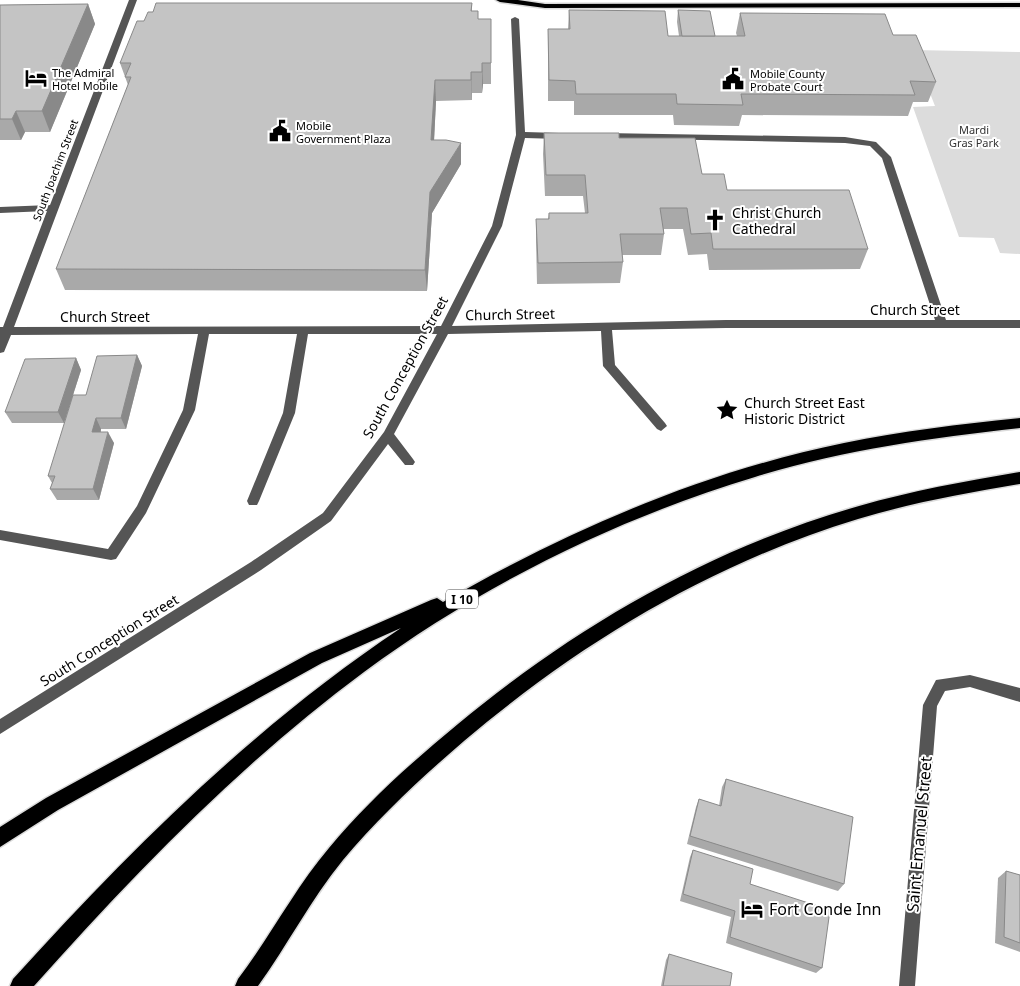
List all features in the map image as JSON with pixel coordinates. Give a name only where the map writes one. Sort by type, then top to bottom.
[{"type":"highway","name":"I 10","points":[[20,986],[103,895],[166,831],[235,766],[299,712],[360,665],[426,621],[493,581],[600,527],[670,498],[731,478],[788,461],[858,444],[922,433],[1020,423]]},
{"type":"highway","points":[[245,986],[334,856],[395,791],[513,688],[574,645],[629,610],[687,579],[746,552],[808,528],[927,493],[1020,478]]},
{"type":"highway","points":[[0,838],[52,804],[316,658],[493,581]]},
{"type":"main road","points":[[500,0],[545,6],[1020,6]]},
{"type":"street","name":"South Joachim Street","points":[[0,349],[3,331],[54,208],[133,0]]},
{"type":"street","name":"South Conception Street","points":[[0,727],[256,566],[327,517],[388,435],[497,226],[521,135],[515,19]]},
{"type":"street","points":[[521,135],[570,136]]},
{"type":"street","points":[[590,136],[846,140],[872,144],[886,156],[942,324]]},
{"type":"street","points":[[0,210],[54,208]]},
{"type":"street","name":"Church Street","points":[[3,331],[444,330],[726,324],[1020,324]]},
{"type":"street","points":[[606,326],[609,366],[661,426]]},
{"type":"street","points":[[253,501],[289,413],[303,330]]},
{"type":"street","points":[[0,535],[111,554],[142,509],[189,410],[204,331]]},
{"type":"street","points":[[388,435],[409,462]]},
{"type":"street","name":"Saint Emanuel Street","points":[[907,986],[930,705],[941,685],[970,681],[1020,694]]},
{"type":"green space","name":"Mardi Gras Park","points":[[913,50],[1020,52],[1020,254],[1000,253],[994,238],[959,237],[913,107],[935,106]]},
{"type":"building","name":"Mobile Government Plaza","points":[[156,3],[472,3],[471,11],[478,11],[478,19],[491,19],[491,63],[482,63],[482,72],[471,72],[471,80],[435,80],[431,140],[461,143],[430,192],[425,270],[56,269],[131,77],[125,77],[131,63],[120,63],[137,21],[144,21],[148,12],[153,12]]},
{"type":"building","name":"The Admiral Hotel Mobile","points":[[88,4],[42,111],[16,111],[12,119],[0,119],[0,5]]},
{"type":"building","name":"Mobile County Probate Court","points":[[569,10],[665,11],[668,36],[745,36],[740,13],[885,14],[893,35],[916,35],[936,82],[910,81],[915,95],[741,94],[743,105],[677,104],[676,94],[576,94],[575,81],[549,80],[548,29],[570,29]]},
{"type":"building","points":[[678,10],[710,11],[715,36],[682,36]]},
{"type":"building","name":"Christ Church Cathedral","points":[[544,133],[619,133],[619,138],[695,138],[702,174],[724,174],[727,190],[849,190],[868,249],[713,249],[711,233],[691,234],[687,208],[660,208],[664,234],[620,234],[623,262],[538,263],[536,219],[549,219],[549,213],[588,213],[585,175],[546,175]]},
{"type":"building","points":[[137,355],[121,418],[96,418],[92,432],[108,432],[93,489],[50,489],[55,476],[48,476],[73,395],[86,395],[97,356]]},
{"type":"building","points":[[76,358],[58,412],[5,412],[25,359]]},
{"type":"building","points":[[726,779],[853,817],[844,884],[690,836],[699,799],[721,806]]},
{"type":"building","name":"Fort Conde Inn","points":[[693,850],[753,869],[750,884],[830,910],[822,968],[730,937],[735,911],[683,894]]},
{"type":"building","points":[[1006,871],[1020,875],[1020,943],[1004,937]]},
{"type":"building","points":[[669,954],[732,973],[730,986],[663,986]]},
{"type":"place","name":"The Admiral Hotel Mobile","points":[[36,78]]},
{"type":"place","name":"Mobile County Probate Court","points":[[733,79]]},
{"type":"place","name":"Mobile Government Plaza","points":[[280,131]]},
{"type":"place","name":"Christ Church Cathedral","points":[[715,220]]},
{"type":"place","name":"Church Street East Historic District","points":[[727,410]]},
{"type":"place","name":"Fort Conde Inn","points":[[752,909]]}]
